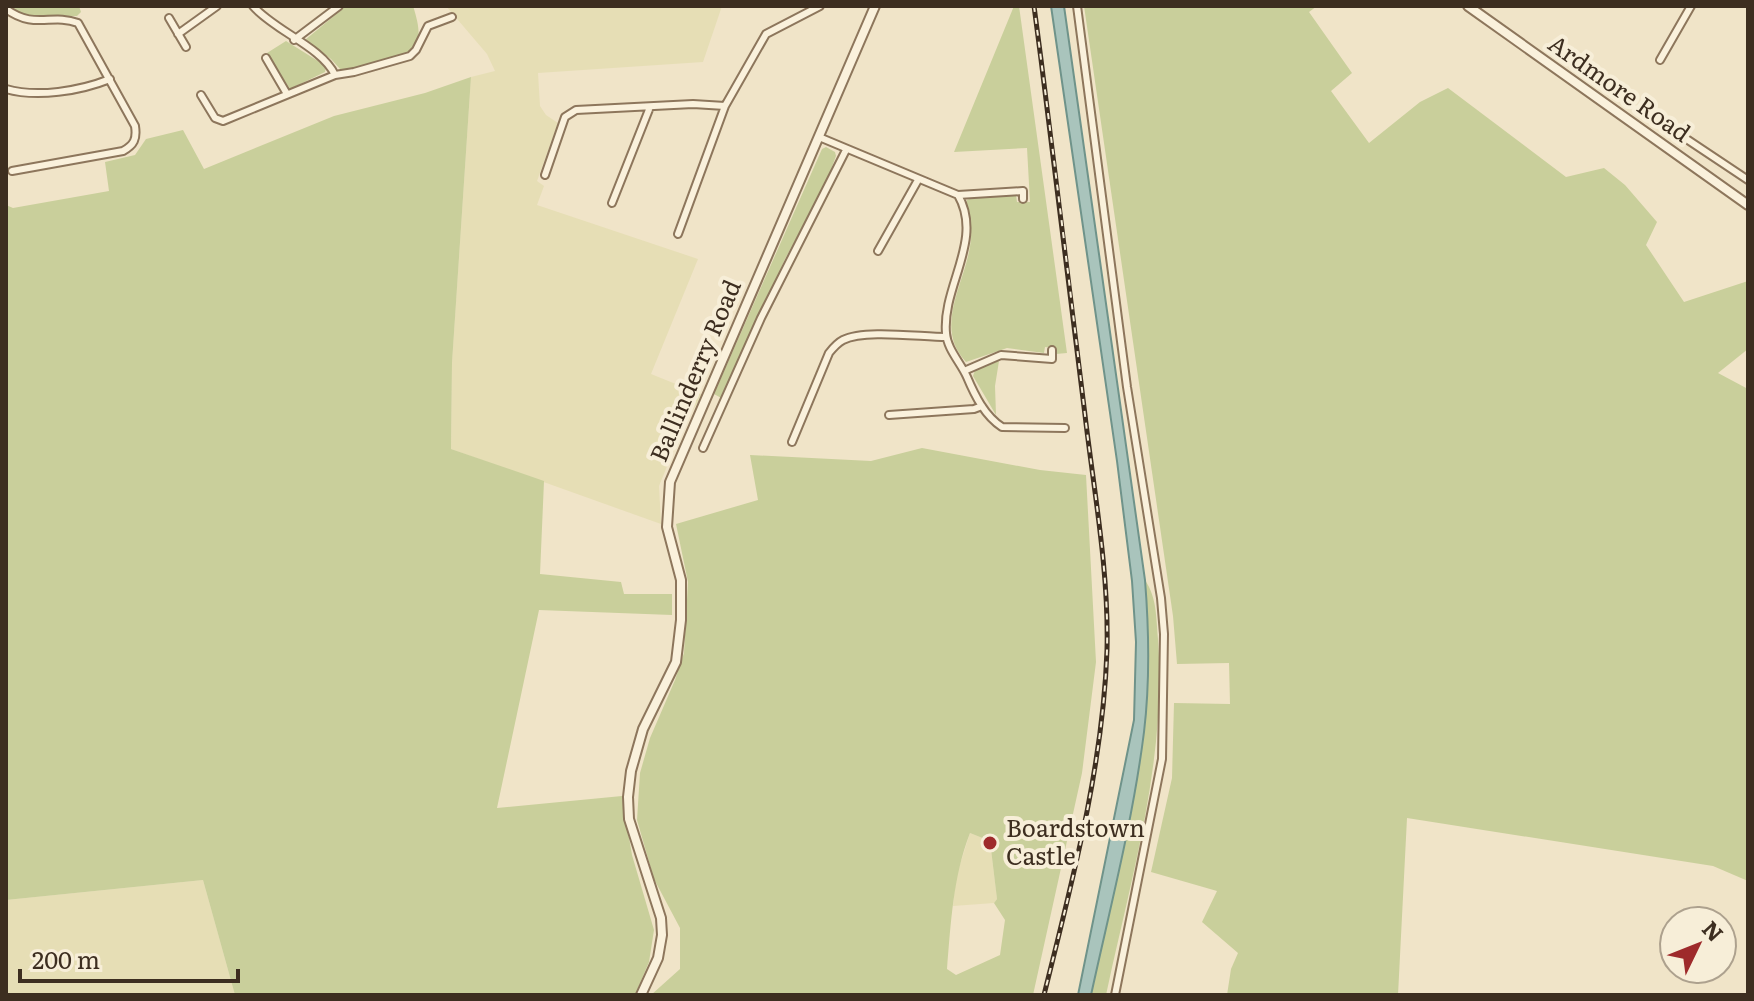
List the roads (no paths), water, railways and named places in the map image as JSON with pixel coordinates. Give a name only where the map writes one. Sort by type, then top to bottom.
[{"type":"street","points":[[178,34],[217,6]]},
{"type":"street","points":[[253,6],[294,40],[328,61],[335,75]]},
{"type":"street","points":[[294,40],[339,6]]},
{"type":"street","points":[[678,234],[725,106],[766,34],[820,6]]},
{"type":"street","name":"Ballinderry Road","points":[[641,995],[658,958],[662,926],[629,819],[628,797],[631,771],[643,729],[676,662],[681,620],[681,580],[667,527],[670,482],[875,6]]},
{"type":"street","points":[[1077,6],[1127,387],[1164,634],[1162,759],[1115,995]]},
{"type":"street","name":"Ardmore Road","points":[[1468,6],[1748,205]]},
{"type":"street","points":[[1660,60],[1691,6]]},
{"type":"street","points":[[6,9],[19,18],[38,22],[70,20],[78,23],[135,126],[136,136],[132,146],[123,151],[12,171]]},
{"type":"street","points":[[201,95],[215,118],[223,121],[335,75],[410,56],[428,26],[448,16]]},
{"type":"street","points":[[169,18],[186,47]]},
{"type":"street","points":[[266,58],[287,94]]},
{"type":"street","points":[[6,89],[32,94],[97,84],[110,79]]},
{"type":"street","points":[[545,175],[565,117],[576,110],[693,104],[725,106]]},
{"type":"street","points":[[612,203],[650,107]]},
{"type":"street","points":[[819,137],[958,195],[1023,191],[1023,199]]},
{"type":"street","points":[[1688,140],[1748,180]]},
{"type":"street","points":[[703,448],[761,318],[846,150]]},
{"type":"street","points":[[878,251],[918,180]]},
{"type":"street","points":[[958,195],[963,203],[968,234],[946,321],[946,337],[982,406],[994,422],[1002,427],[1065,428]]},
{"type":"street","points":[[792,442],[829,353],[837,344],[846,338],[870,335],[946,337]]},
{"type":"street","points":[[964,371],[1001,355],[1052,359],[1052,350]]},
{"type":"street","points":[[889,415],[982,406]]},
{"type":"water","points":[[1051,6],[1064,6],[1145,580],[1147,618],[1144,732],[1134,798],[1091,995],[1078,995],[1134,720],[1136,642],[1117,461]]},
{"type":"railway","points":[[1034,6],[1100,532],[1107,620],[1104,694],[1093,781],[1044,995]]},
{"type":"place","name":"Boardstown Castle","points":[[990,843]]}]
